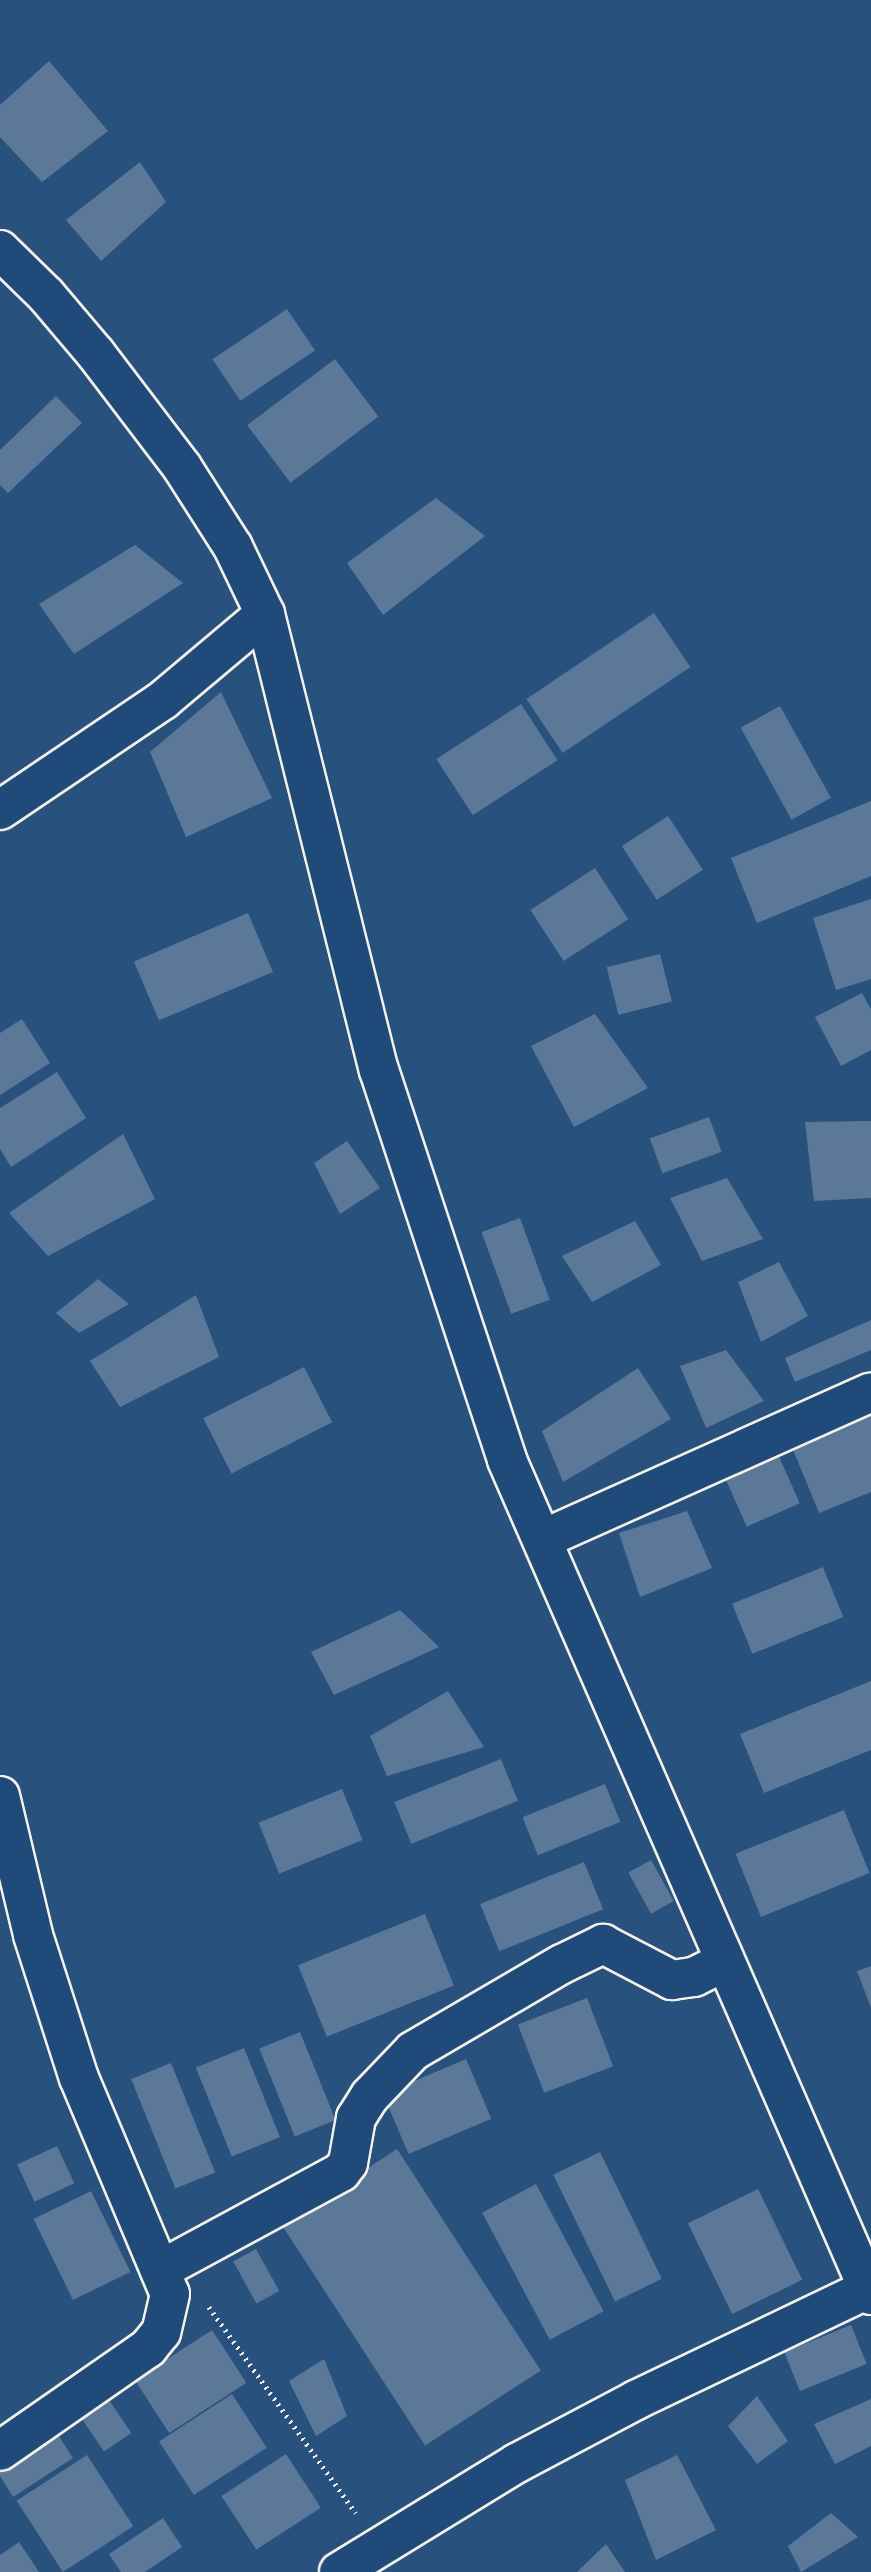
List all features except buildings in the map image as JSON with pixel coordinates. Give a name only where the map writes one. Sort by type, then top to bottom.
[{"type":"street","points":[[0,250],[46,295],[96,354],[182,467],[233,547],[265,614],[379,1070],[507,1460],[870,2292],[576,2431],[339,2572]]},
{"type":"street","points":[[0,810],[163,700],[265,614]]},
{"type":"street","points":[[543,1539],[871,1392]]},
{"type":"street","points":[[0,1796],[33,1935],[79,2078],[165,2282],[161,2332],[148,2348],[0,2451]]},
{"type":"street","points":[[165,2282],[341,2172],[348,2163],[356,2118],[370,2096],[413,2051],[562,1964],[603,1944],[671,1980],[694,1977],[724,1962]]},
{"type":"path","points":[[165,2282],[202,2298],[380,2547]]}]
